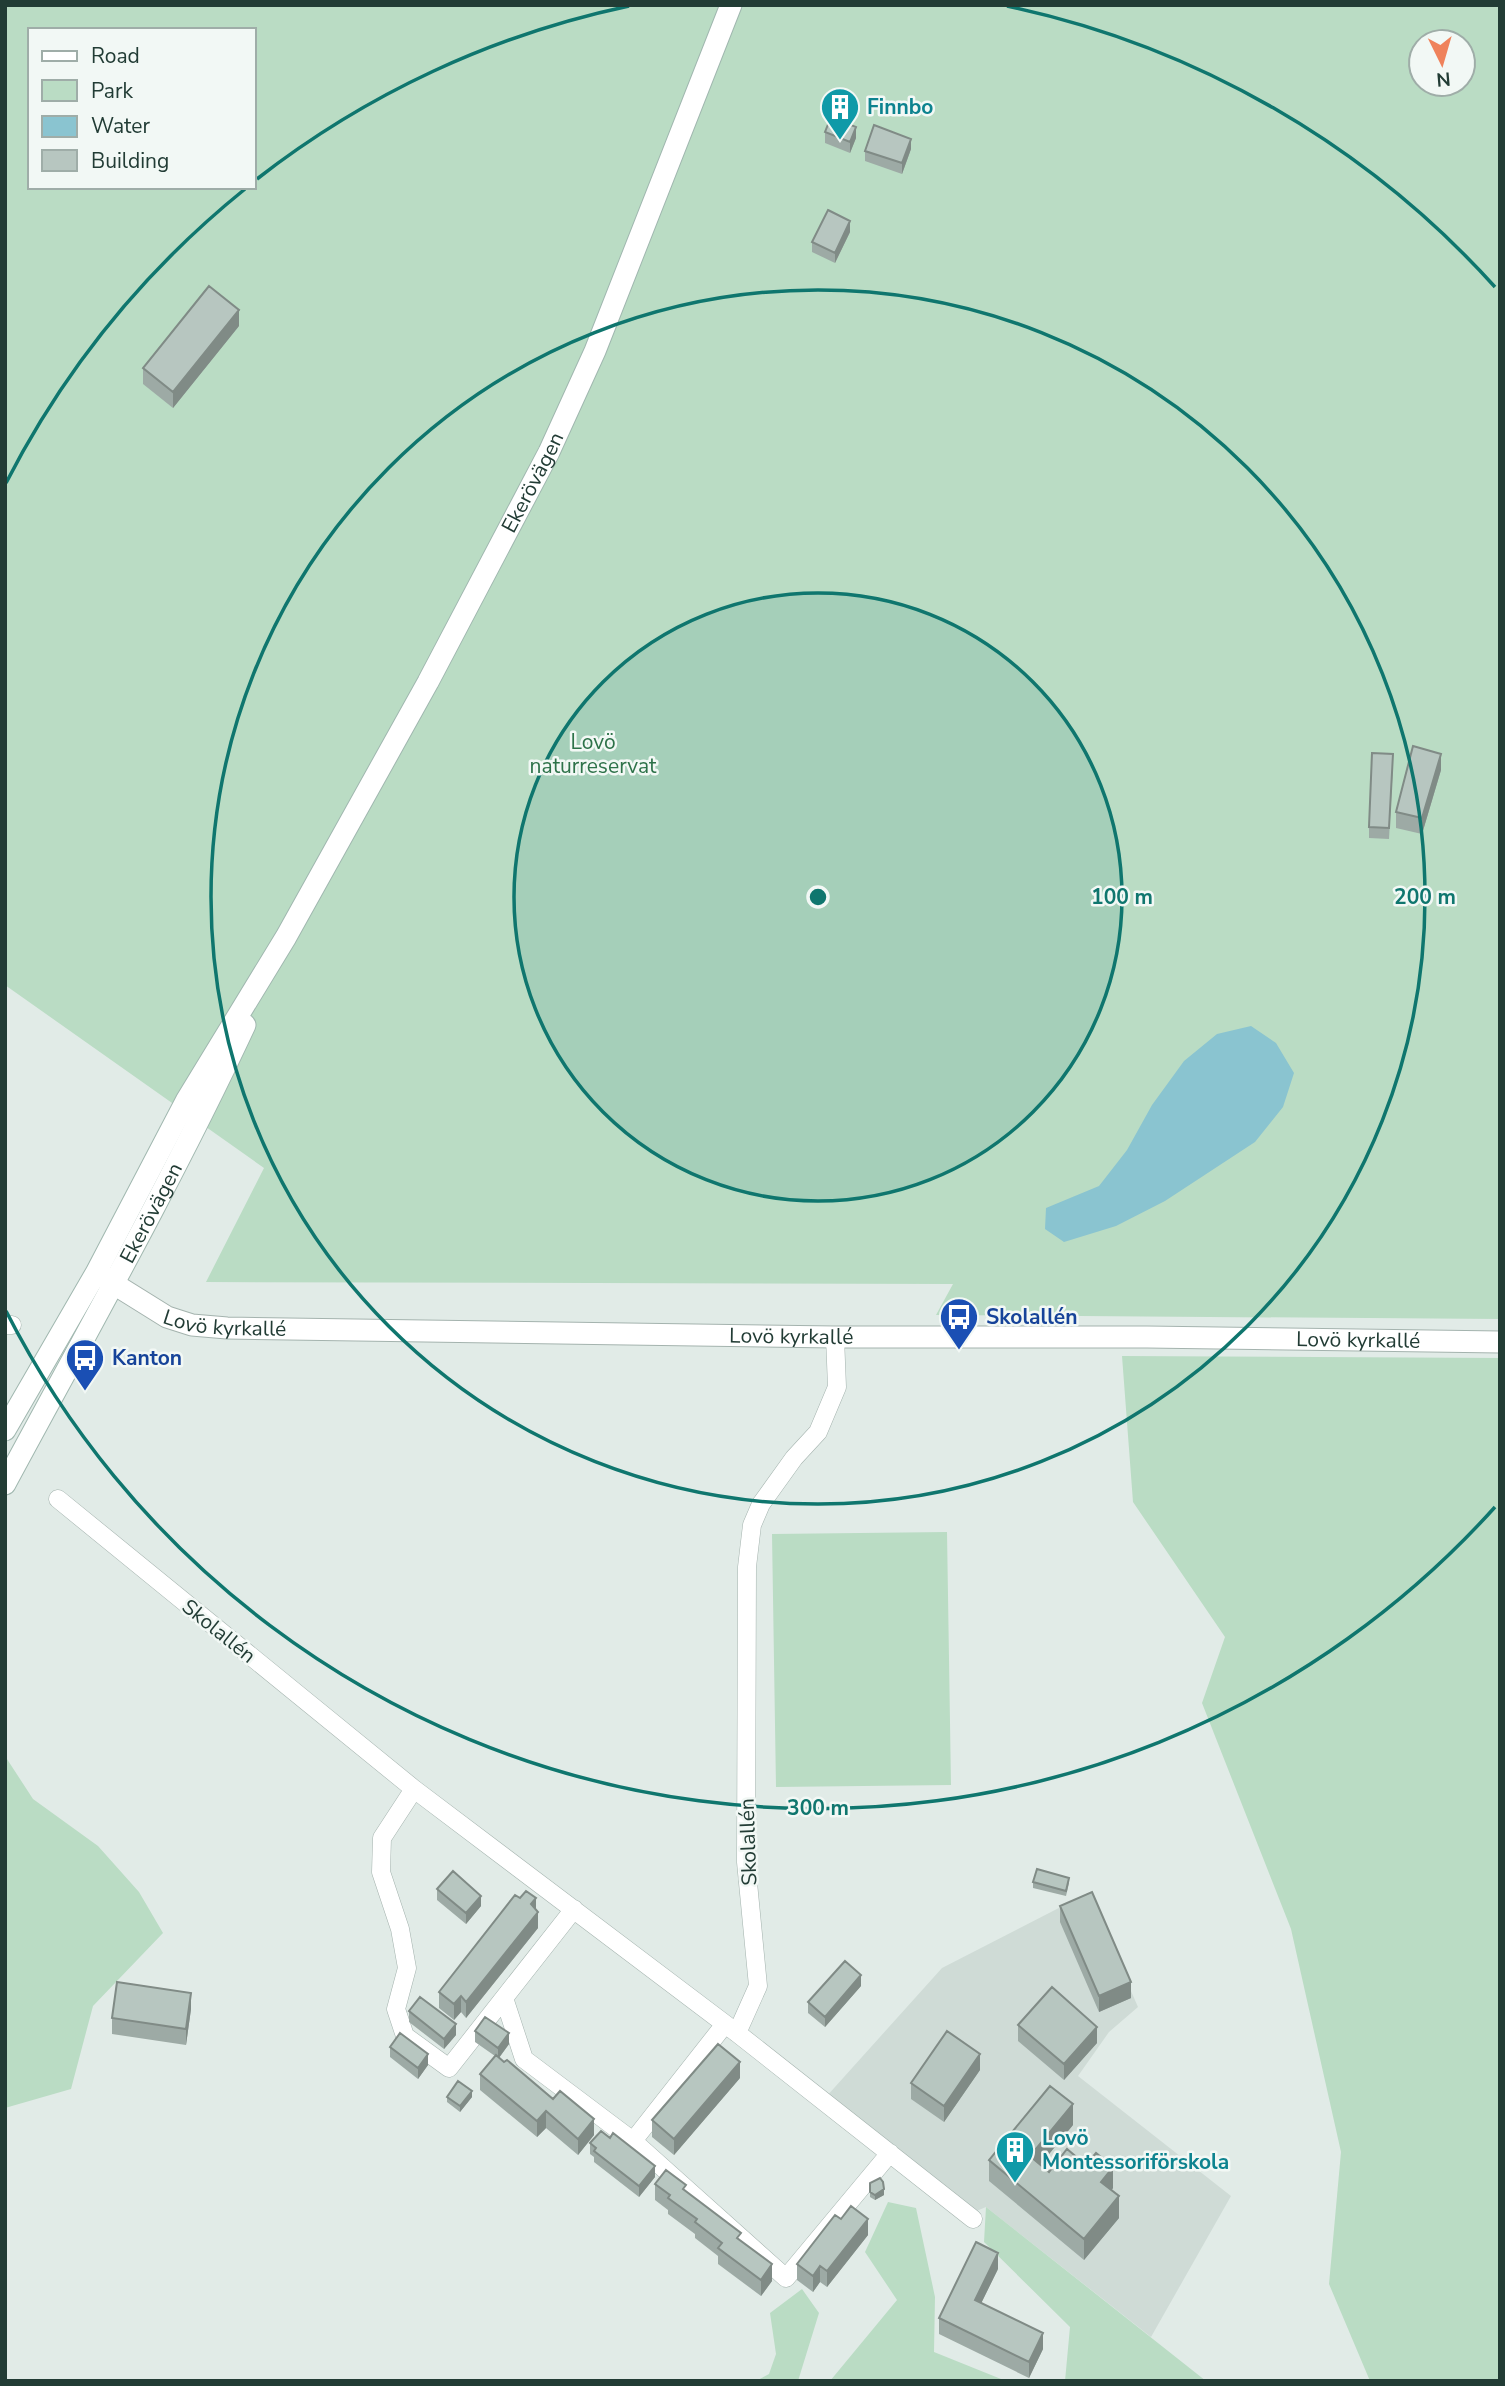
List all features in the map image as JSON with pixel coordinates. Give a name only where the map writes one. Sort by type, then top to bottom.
[{"type":"main road","name":"Ekerövägen","points":[[8,1472],[105,1278],[186,1101],[286,937],[428,682],[549,452],[595,352],[732,5]]},
{"type":"main road","name":"Ekerövägen","points":[[5,1430],[105,1278]]},
{"type":"main road","name":"Lovö kyrkallé","points":[[105,1278],[167,1317],[192,1325],[227,1328],[835,1337],[1134,1337],[1500,1342]]},
{"type":"street","name":"Skolallén","points":[[633,2141],[731,2028],[758,1986],[746,1862],[747,1567],[752,1525],[761,1504],[794,1458],[818,1432],[837,1387],[835,1337]]},
{"type":"street","name":"Skolallén","points":[[58,1500],[414,1788],[731,2028],[972,2218]]},
{"type":"street","points":[[414,1788],[382,1838],[381,1872],[400,1929],[407,1968],[396,2009],[405,2036],[449,2068],[574,1909]]},
{"type":"street","points":[[504,1998],[524,2059],[633,2141],[786,2278],[890,2153]]},
{"type":"shaded area","points":[[1088,1893],[1138,2007],[1109,2032],[1078,2076],[1231,2196],[1151,2337],[986,2207],[974,2212],[826,2097],[942,1968]]},
{"type":"green space","name":"Lovö naturreservat","points":[[5,5],[1500,5],[1500,1319],[936,1315],[953,1284],[206,1282],[264,1168],[5,985]]},
{"type":"green space","points":[[1122,1356],[1500,1358],[1500,2381],[1370,2381],[1329,2284],[1341,2152],[1291,1929],[1202,1703],[1225,1637],[1133,1502]]},
{"type":"green space","points":[[947,1532],[951,1785],[776,1787],[772,1534]]},
{"type":"green space","points":[[5,1756],[33,1799],[98,1846],[139,1892],[163,1933],[93,2006],[71,2089],[5,2108]]},
{"type":"green space","points":[[888,2202],[916,2208],[935,2297],[934,2352],[1006,2381],[830,2381],[897,2300],[865,2252]]},
{"type":"green space","points":[[986,2207],[1206,2381],[1065,2381],[1070,2327],[984,2242]]},
{"type":"green space","points":[[802,2289],[819,2313],[798,2381],[756,2381],[769,2374],[776,2354],[770,2313]]},
{"type":"water","points":[[1251,1026],[1276,1043],[1294,1073],[1283,1107],[1255,1142],[1165,1201],[1116,1226],[1064,1242],[1045,1229],[1046,1208],[1099,1186],[1127,1150],[1152,1105],[1184,1061],[1217,1034]]},
{"type":"building","points":[[831,117],[856,127],[850,142],[825,132]]},
{"type":"building","points":[[874,125],[911,139],[902,163],[865,151]]},
{"type":"building","points":[[828,210],[850,221],[835,253],[812,242]]},
{"type":"building","points":[[209,286],[239,310],[173,392],[143,368]]},
{"type":"building","points":[[1413,746],[1441,754],[1422,818],[1396,812]]},
{"type":"building","points":[[1372,753],[1393,754],[1389,828],[1369,827]]},
{"type":"building","points":[[1037,1869],[1069,1878],[1066,1891],[1033,1882]]},
{"type":"building","points":[[453,1871],[481,1896],[466,1913],[437,1889]]},
{"type":"building","points":[[526,1891],[536,1898],[531,1904],[538,1912],[466,2002],[461,1996],[454,2004],[439,1992],[515,1895],[520,1898]]},
{"type":"building","points":[[1092,1892],[1131,1982],[1099,1996],[1060,1906]]},
{"type":"building","points":[[845,1961],[861,1975],[825,2017],[808,2002]]},
{"type":"building","points":[[117,1982],[191,1993],[186,2029],[112,2018]]},
{"type":"building","points":[[1052,1987],[1097,2027],[1064,2064],[1018,2025]]},
{"type":"building","points":[[420,1997],[456,2024],[444,2039],[409,2011]]},
{"type":"building","points":[[485,2017],[509,2033],[498,2048],[475,2031]]},
{"type":"building","points":[[947,2031],[980,2054],[944,2106],[911,2083]]},
{"type":"building","points":[[400,2033],[428,2054],[418,2068],[390,2047]]},
{"type":"building","points":[[718,2044],[740,2062],[674,2139],[652,2120]]},
{"type":"building","points":[[496,2055],[504,2062],[507,2060],[553,2099],[560,2091],[594,2119],[578,2139],[546,2111],[537,2121],[480,2074]]},
{"type":"building","points":[[458,2081],[472,2091],[460,2106],[447,2097]]},
{"type":"building","points":[[1050,2086],[1073,2104],[1030,2156],[1049,2172],[1067,2149],[1086,2165],[1096,2153],[1113,2167],[1101,2182],[1119,2196],[1084,2239],[989,2160]]},
{"type":"building","points":[[601,2131],[610,2138],[613,2133],[655,2166],[639,2186],[594,2151],[596,2148],[590,2143]]},
{"type":"building","points":[[666,2170],[686,2185],[683,2189],[741,2233],[737,2238],[772,2264],[761,2280],[718,2248],[722,2243],[655,2184]]},
{"type":"building","points":[[880,2178],[884,2189],[875,2195],[870,2192],[870,2183]]},
{"type":"building","points":[[851,2206],[868,2219],[827,2271],[820,2266],[813,2276],[797,2264],[835,2215],[841,2219]]},
{"type":"building","points":[[976,2242],[998,2253],[975,2300],[1043,2333],[1029,2362],[939,2318]]},
{"type":"place","name":"Finnbo","points":[[840,141]]},
{"type":"place","name":"Skolallén","points":[[959,1351]]},
{"type":"place","name":"Kanton","points":[[85,1392]]},
{"type":"place","name":"Lovö Montessoriförskola","points":[[1015,2184]]}]
